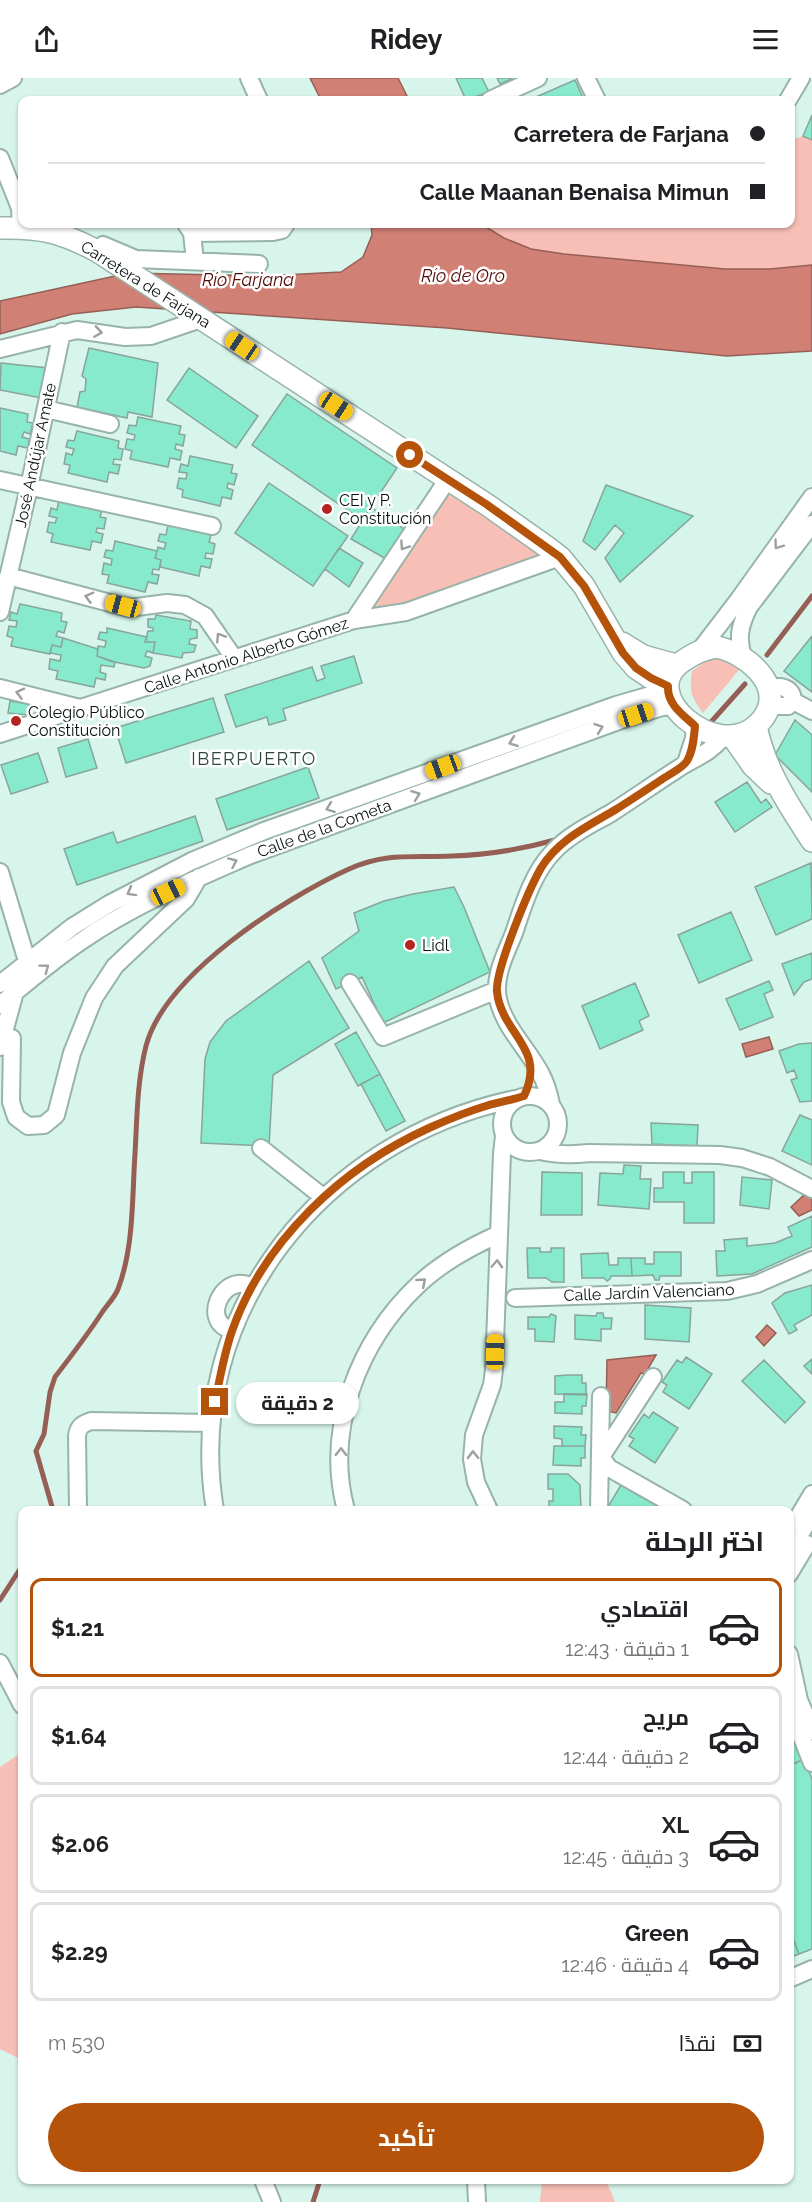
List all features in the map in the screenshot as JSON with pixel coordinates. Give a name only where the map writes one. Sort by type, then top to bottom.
[{"type":"main road","name":"Carretera de Farjana","points":[[0,228],[18,227]]},
{"type":"main road","name":"Carretera de Farjana","points":[[33,228],[45,229],[72,238],[105,257],[515,524],[560,557],[584,586],[623,653],[636,668],[670,694]]},
{"type":"main road","name":"Carretera de Farjana","points":[[614,637],[643,656],[676,665]]},
{"type":"main road","points":[[717,647],[731,650],[743,657],[765,678],[769,698],[764,717],[756,726],[740,734],[728,736],[713,735],[695,726],[670,694],[676,665],[700,650],[717,647]]},
{"type":"main road","points":[[756,726],[765,760],[780,791],[812,841]]},
{"type":"main road","points":[[728,736],[753,766],[780,791]]},
{"type":"street","points":[[0,85],[13,78]]},
{"type":"street","points":[[249,78],[257,96]]},
{"type":"street","points":[[586,78],[595,96]]},
{"type":"street","points":[[790,96],[801,78]]},
{"type":"street","points":[[498,96],[534,79]]},
{"type":"street","points":[[0,158],[18,203]]},
{"type":"street","points":[[195,261],[189,228],[273,232],[283,228]]},
{"type":"street","points":[[105,257],[103,245],[136,259],[259,264]]},
{"type":"street","points":[[0,349],[62,332],[91,330],[140,337],[163,333],[196,316]]},
{"type":"street","name":"José Andújar Amate","points":[[0,612],[2,593],[29,487],[62,332]]},
{"type":"street","points":[[46,409],[110,424]]},
{"type":"street","points":[[354,620],[448,479]]},
{"type":"street","points":[[0,480],[212,526]]},
{"type":"street","points":[[700,650],[812,497]]},
{"type":"street","points":[[743,657],[739,644],[739,630],[749,607],[812,524]]},
{"type":"street","name":"Calle Antonio Alberto Gómez","points":[[0,734],[354,620],[406,612],[560,557]]},
{"type":"street","points":[[8,576],[129,608],[167,603],[185,605],[206,616],[234,658]]},
{"type":"street","points":[[0,688],[81,708]]},
{"type":"street","name":"Calle de la Cometa","points":[[0,1005],[81,941],[152,899],[199,877],[248,856],[662,707],[670,694]]},
{"type":"street","name":"Calle de la Cometa","points":[[0,984],[72,927],[109,904],[192,861],[242,839],[616,705],[670,694]]},
{"type":"street","points":[[769,698],[782,707],[788,706],[793,701],[812,711]]},
{"type":"street","points":[[686,763],[694,738],[695,726]]},
{"type":"street","points":[[551,1104],[548,1088],[540,1072],[501,1010],[497,990],[500,971],[522,907],[541,868],[553,852],[567,840],[686,763],[701,757],[728,736]]},
{"type":"street","points":[[0,872],[27,961]]},
{"type":"street","points":[[15,992],[6,1043],[10,1102],[16,1117],[28,1126],[44,1125],[56,1115],[72,1053],[94,998],[115,966],[186,899],[199,877]]},
{"type":"street","points":[[350,983],[383,1037],[497,990]]},
{"type":"street","points":[[487,1506],[476,1482],[472,1459],[474,1435],[492,1385],[494,1370],[503,1130],[505,1110],[520,1098],[531,1078],[530,1058]]},
{"type":"street","points":[[214,1506],[211,1481],[211,1423],[221,1370],[232,1330],[252,1286],[299,1222],[323,1197],[388,1150],[430,1127],[448,1120],[492,1104],[534,1095],[544,1098],[558,1115],[559,1128],[549,1146],[530,1153],[510,1144],[503,1130],[475,1117],[448,1120]]},
{"type":"street","points":[[559,1128],[571,1144],[589,1153]]},
{"type":"street","points":[[261,1148],[323,1197]]},
{"type":"street","points":[[540,1151],[564,1155],[589,1153],[701,1154],[742,1158],[770,1167],[812,1189]]},
{"type":"street","points":[[345,1506],[340,1477],[340,1447],[344,1417],[351,1388],[373,1339],[387,1319],[419,1284],[458,1255],[499,1234]]},
{"type":"street","name":"Calle Jardín Valenciano","points":[[515,1298],[727,1291],[757,1284],[812,1260]]},
{"type":"street","points":[[232,1330],[222,1326],[218,1319],[217,1301],[230,1286],[239,1283],[252,1286]]},
{"type":"street","points":[[601,1457],[653,1377]]},
{"type":"street","points":[[599,1506],[601,1396]]},
{"type":"street","points":[[78,1506],[77,1436],[78,1429],[83,1424],[91,1421],[211,1423]]},
{"type":"street","points":[[601,1457],[609,1468],[676,1506]]},
{"type":"street","points":[[794,1525],[812,1494]]},
{"type":"street","points":[[794,1545],[812,1514]]},
{"type":"street","points":[[794,1566],[812,1536]]},
{"type":"street","points":[[0,1663],[18,1697]]},
{"type":"street","points":[[794,1675],[800,1700],[812,1731]]},
{"type":"street","points":[[794,1717],[812,1762]]},
{"type":"street","points":[[794,1977],[812,1970]]},
{"type":"street","points":[[265,2184],[272,2202]]},
{"type":"street","points":[[476,2184],[477,2202]]},
{"type":"shaded area","points":[[803,136],[812,140],[812,265],[770,269],[725,269],[564,254],[531,249],[504,238],[488,228],[795,228],[795,139]]},
{"type":"shaded area","points":[[451,490],[556,559],[369,613]]},
{"type":"shaded area","points":[[727,657],[744,664],[703,713],[692,694],[692,671],[707,660]]},
{"type":"shaded area","points":[[18,1755],[18,2058],[0,2049],[0,1767]]},
{"type":"shaded area","points":[[542,2184],[608,2184],[615,2202],[540,2202]]},
{"type":"water","points":[[310,78],[398,78],[407,96],[319,96]]},
{"type":"water","name":"Río de Oro","points":[[371,228],[488,228],[504,238],[531,249],[564,254],[725,269],[770,269],[812,265],[812,351],[727,356],[447,328],[136,307],[72,314],[0,334],[0,301],[129,273],[264,276],[341,272],[363,257],[372,235]]},
{"type":"water","points":[[769,1037],[773,1049],[746,1057],[742,1044]]},
{"type":"water","points":[[804,1195],[812,1199],[812,1210],[799,1216],[791,1207]]},
{"type":"water","points":[[767,1325],[776,1333],[764,1346],[756,1337]]},
{"type":"water","points":[[656,1355],[645,1374],[641,1373],[616,1413],[606,1411],[607,1360]]},
{"type":"building","points":[[456,78],[482,78],[489,92],[478,96],[464,96]]},
{"type":"building","points":[[497,78],[513,78],[500,84]]},
{"type":"building","points":[[575,80],[582,96],[538,96]]},
{"type":"building","points":[[812,115],[812,140],[803,136]]},
{"type":"building","points":[[89,348],[158,363],[152,417],[128,412],[127,418],[77,407],[80,392],[85,391],[86,379],[82,376]]},
{"type":"building","points":[[1,363],[48,368],[41,398],[0,390]]},
{"type":"building","points":[[189,368],[258,416],[236,448],[167,400]]},
{"type":"building","points":[[287,394],[397,468],[362,520],[252,445]]},
{"type":"building","points":[[0,408],[28,414],[27,422],[33,423],[30,434],[24,432],[22,437],[29,439],[28,448],[18,446],[16,455],[0,451]]},
{"type":"building","points":[[138,417],[181,426],[179,434],[185,435],[183,446],[176,444],[175,449],[182,451],[180,460],[170,458],[168,467],[130,459],[132,451],[125,449],[127,439],[134,440],[135,435],[127,433],[129,425],[136,426]]},
{"type":"building","points":[[77,431],[119,441],[118,448],[123,449],[121,460],[114,459],[113,464],[120,465],[118,474],[109,472],[107,482],[68,473],[70,465],[64,464],[66,453],[72,455],[74,449],[66,447],[68,440],[74,441]]},
{"type":"building","points":[[190,456],[233,465],[231,473],[237,474],[234,485],[228,483],[227,488],[233,490],[231,499],[222,497],[220,506],[182,497],[183,490],[177,488],[179,478],[186,479],[187,473],[179,472],[181,464],[188,466]]},
{"type":"building","points":[[269,483],[348,536],[313,586],[235,533]]},
{"type":"building","points":[[606,485],[693,516],[620,582],[605,558],[624,533],[615,525],[595,550],[583,541]]},
{"type":"building","points":[[59,500],[102,509],[100,517],[106,518],[104,529],[97,528],[96,532],[103,534],[101,543],[92,541],[90,550],[51,542],[53,534],[47,532],[49,522],[55,523],[57,518],[49,516],[51,508],[57,510]]},
{"type":"building","points":[[371,507],[404,529],[386,559],[351,539]]},
{"type":"building","points":[[168,525],[211,535],[209,542],[215,544],[213,554],[206,553],[205,558],[212,559],[210,568],[201,566],[199,576],[160,567],[161,560],[155,558],[158,547],[164,549],[166,543],[158,541],[160,534],[166,535]]},
{"type":"building","points":[[115,541],[157,551],[155,558],[161,560],[159,570],[153,569],[152,574],[159,575],[157,584],[148,582],[145,592],[107,583],[109,575],[102,574],[104,563],[111,565],[112,559],[104,557],[106,550],[113,551]]},
{"type":"building","points":[[339,548],[363,563],[349,587],[325,569]]},
{"type":"building","points":[[20,604],[62,613],[61,621],[67,622],[64,633],[58,631],[56,636],[63,638],[61,647],[52,645],[50,654],[11,646],[13,638],[7,636],[9,626],[16,627],[17,621],[9,620],[11,612],[17,614]]},
{"type":"building","points":[[156,615],[191,621],[190,629],[197,630],[197,638],[190,639],[189,644],[196,645],[194,652],[183,653],[182,658],[153,653],[155,642],[145,642],[148,631],[153,631],[153,628],[148,627],[148,619],[155,619]]},
{"type":"building","points":[[107,628],[147,637],[145,642],[155,642],[153,653],[147,651],[145,656],[152,658],[150,666],[144,668],[97,656],[98,646],[105,647],[106,641],[98,639],[100,632],[107,633]]},
{"type":"building","points":[[812,636],[812,692],[784,671]]},
{"type":"building","points":[[63,638],[98,649],[97,656],[115,662],[114,667],[101,665],[100,672],[106,674],[105,680],[96,678],[94,687],[56,679],[58,671],[49,669],[50,659],[60,661],[61,655],[50,653],[52,645],[61,647]]},
{"type":"building","points":[[354,656],[362,683],[283,709],[286,720],[269,725],[267,717],[236,727],[225,695],[312,667],[317,681],[325,678],[321,666]]},
{"type":"building","points":[[213,698],[224,732],[126,763],[115,728]]},
{"type":"building","points":[[10,701],[29,704],[28,715],[8,713]]},
{"type":"building","points":[[795,720],[812,735],[812,792],[775,755]]},
{"type":"building","points":[[88,739],[97,768],[66,777],[58,748]]},
{"type":"building","points":[[38,753],[48,782],[11,794],[1,765]]},
{"type":"building","points":[[308,767],[319,798],[227,830],[216,799]]},
{"type":"building","points":[[747,782],[761,803],[766,799],[772,807],[735,832],[715,802]]},
{"type":"building","points":[[195,816],[203,841],[77,885],[64,849],[113,832],[117,843]]},
{"type":"building","points":[[811,863],[812,919],[776,935],[755,887]]},
{"type":"building","name":"Lidl","points":[[454,887],[490,972],[383,1023],[362,977],[336,989],[322,958],[359,931],[354,913],[384,901]]},
{"type":"building","points":[[731,912],[752,960],[699,983],[678,935]]},
{"type":"building","points":[[812,953],[812,979],[804,982],[794,995],[782,964]]},
{"type":"building","points":[[309,961],[349,1028],[273,1075],[269,1146],[201,1143],[205,1059],[210,1042],[226,1021]]},
{"type":"building","points":[[769,981],[773,990],[764,994],[773,1017],[740,1030],[726,999]]},
{"type":"building","points":[[635,983],[649,1016],[639,1021],[643,1030],[600,1049],[582,1006]]},
{"type":"building","points":[[356,1032],[380,1074],[358,1086],[335,1044]]},
{"type":"building","points":[[812,1043],[812,1101],[800,1102],[791,1080],[797,1078],[794,1070],[787,1073],[779,1051],[799,1044]]},
{"type":"building","points":[[380,1074],[405,1121],[386,1131],[361,1084]]},
{"type":"building","points":[[800,1115],[812,1120],[812,1165],[782,1151]]},
{"type":"building","points":[[651,1123],[698,1125],[697,1146],[652,1144]]},
{"type":"building","points":[[624,1165],[641,1166],[640,1179],[651,1179],[649,1209],[598,1205],[600,1173],[623,1174]]},
{"type":"building","points":[[542,1172],[582,1173],[582,1215],[541,1215]]},
{"type":"building","points":[[663,1172],[684,1172],[684,1183],[692,1183],[692,1172],[714,1172],[714,1223],[684,1223],[684,1202],[654,1202],[654,1188],[663,1188]]},
{"type":"building","points":[[742,1177],[772,1180],[769,1209],[740,1205]]},
{"type":"building","points":[[812,1216],[812,1247],[752,1274],[717,1276],[716,1251],[725,1251],[724,1240],[747,1238],[747,1246],[775,1243],[792,1236],[788,1227]]},
{"type":"building","points":[[527,1248],[540,1248],[540,1252],[551,1252],[551,1248],[564,1248],[564,1282],[552,1282],[546,1278],[528,1278]]},
{"type":"building","points":[[654,1252],[681,1252],[681,1276],[660,1276],[659,1280],[655,1280],[653,1275],[632,1276],[631,1258],[645,1258],[645,1264],[654,1264]]},
{"type":"building","points":[[608,1253],[609,1265],[618,1265],[618,1258],[631,1258],[632,1276],[611,1276],[607,1281],[604,1278],[582,1278],[581,1254]]},
{"type":"building","points":[[812,1285],[812,1315],[794,1325],[797,1330],[789,1334],[772,1303],[785,1293]]},
{"type":"building","points":[[645,1305],[691,1308],[689,1342],[645,1339]]},
{"type":"building","points":[[597,1313],[603,1313],[604,1318],[612,1318],[611,1329],[601,1329],[601,1341],[575,1339],[575,1315],[596,1316]]},
{"type":"building","points":[[551,1314],[556,1316],[554,1342],[535,1341],[535,1329],[528,1329],[528,1317],[549,1317]]},
{"type":"building","points":[[686,1357],[712,1374],[689,1409],[663,1392],[667,1385],[662,1382],[677,1360],[682,1363]]},
{"type":"building","points":[[812,1359],[812,1374],[804,1366]]},
{"type":"building","points":[[764,1360],[805,1402],[785,1423],[742,1381]]},
{"type":"building","points":[[582,1375],[582,1383],[586,1383],[586,1395],[555,1394],[555,1376]]},
{"type":"building","points":[[564,1394],[587,1394],[586,1406],[582,1406],[582,1414],[555,1413],[555,1402],[564,1402]]},
{"type":"building","points":[[653,1412],[678,1428],[655,1463],[629,1446],[634,1439],[629,1436],[644,1414],[649,1418]]},
{"type":"building","points":[[554,1426],[582,1427],[581,1435],[586,1435],[585,1446],[562,1446],[562,1439],[554,1438]]},
{"type":"building","points":[[554,1446],[585,1446],[585,1458],[581,1458],[581,1466],[553,1465]]},
{"type":"building","points":[[548,1474],[568,1474],[580,1485],[581,1506],[549,1506],[549,1501],[553,1501],[553,1489],[548,1489]]},
{"type":"building","points":[[621,1485],[657,1506],[608,1506]]},
{"type":"building","points":[[794,1731],[804,1759],[794,1764]]},
{"type":"building","points":[[804,1759],[812,1779],[812,1949],[799,1954],[794,1941],[794,1764]]},
{"type":"building","points":[[794,1941],[799,1954],[794,1956]]},
{"type":"waterway","points":[[767,655],[812,596]]},
{"type":"waterway","points":[[711,722],[745,684]]},
{"type":"waterway","points":[[52,1506],[36,1451],[44,1434],[50,1392],[55,1377],[118,1289],[130,1239],[138,1100],[143,1059],[158,1019],[177,992],[231,941],[293,899],[349,869],[388,858],[479,854],[519,849],[559,839]]},
{"type":"waterway","points":[[0,1600],[18,1572]]},
{"type":"waterway","points":[[313,2202],[319,2184]]},
{"type":"place","name":"CEI y P. Constitución","points":[[327,509]]},
{"type":"place","name":"Colegio Público Constitución","points":[[16,721]]},
{"type":"place","name":"Lidl","points":[[410,945]]},
{"type":"district","name":"IBERPUERTO","points":[[254,759]]},
{"type":"route","points":[[215,1402],[232,1330],[252,1286],[299,1222],[323,1197],[362,1167],[430,1127],[470,1111],[524,1096],[530,1084],[532,1071],[530,1058],[501,1010],[497,990],[500,971],[522,907],[541,868],[553,852],[567,840],[686,763],[694,738],[695,726],[674,706],[668,696],[668,686],[636,668],[623,653],[584,586],[560,557],[529,533],[410,455]]},
{"type":"water label","name":"Río Farjana","points":[[248,280]]}]
